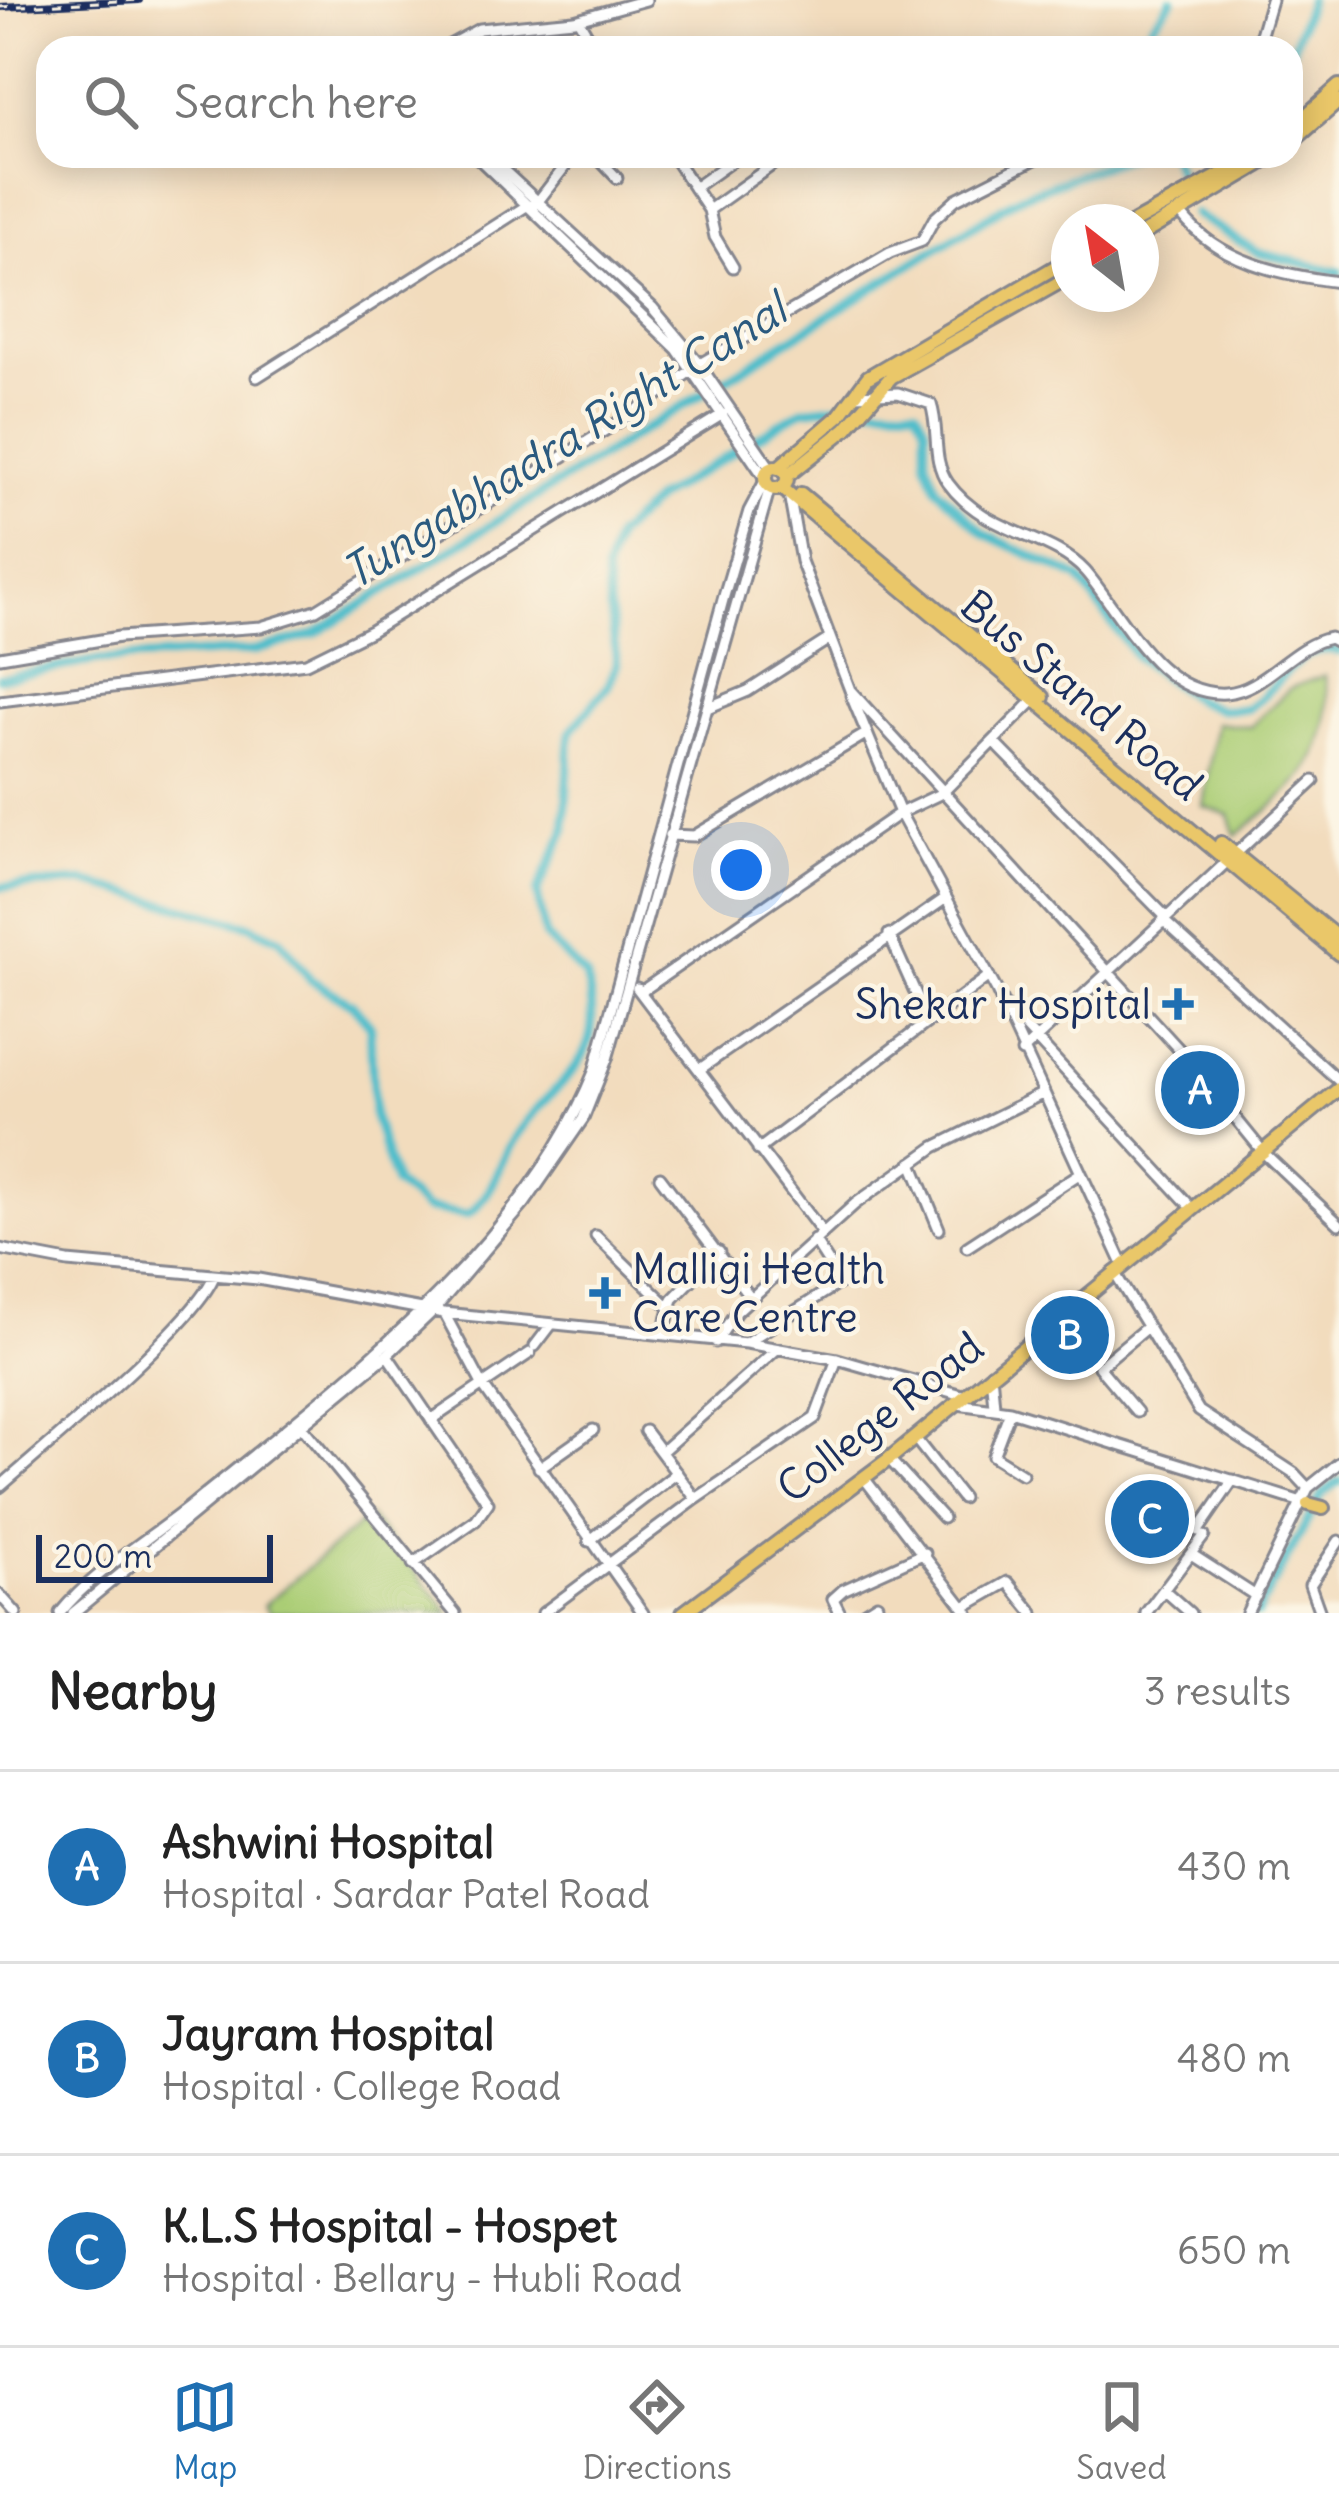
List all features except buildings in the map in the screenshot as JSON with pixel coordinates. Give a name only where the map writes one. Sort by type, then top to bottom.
[{"type":"main road","points":[[1303,118],[1339,86]]},
{"type":"main road","points":[[1303,132],[1339,101]]},
{"type":"main road","points":[[1159,209],[1234,168]]},
{"type":"main road","points":[[1159,226],[1255,168]]},
{"type":"main road","points":[[844,421],[849,398],[868,377],[1051,270]]},
{"type":"main road","points":[[777,480],[871,395],[1051,288]]},
{"type":"main road","name":"Bus Stand Road","points":[[777,480],[1232,858],[1339,954]]},
{"type":"main road","name":"Bus Stand Road","points":[[1232,858],[1339,939]]},
{"type":"main road","name":"College Road","points":[[683,1613],[890,1459],[956,1400],[1264,1153],[1339,1085]]},
{"type":"main road","points":[[1306,1503],[1323,1508]]},
{"type":"street","points":[[466,36],[479,29],[578,19],[646,0]]},
{"type":"street","points":[[1260,36],[1271,0]]},
{"type":"street","points":[[578,19],[588,36]]},
{"type":"street","points":[[490,168],[652,307],[754,456],[777,480],[864,736],[1001,1002],[1147,1327],[1199,1411],[1294,1473],[1308,1488]]},
{"type":"street","points":[[499,168],[532,205]]},
{"type":"street","points":[[257,377],[532,205],[563,168]]},
{"type":"street","points":[[607,168],[617,178]]},
{"type":"street","points":[[682,168],[709,210],[716,237],[733,267]]},
{"type":"street","points":[[709,210],[767,168]]},
{"type":"street","points":[[0,657],[119,637],[261,627],[303,616],[456,526],[698,369],[890,253],[917,244],[942,209],[1019,168]]},
{"type":"street","points":[[694,188],[722,169]]},
{"type":"street","points":[[1181,214],[1200,236],[1259,266],[1339,282]]},
{"type":"street","points":[[849,398],[915,395],[931,404],[939,466],[954,490],[1007,531],[1073,560],[1145,652],[1180,679],[1227,692],[1255,681],[1304,645],[1330,638],[1339,643]]},
{"type":"street","points":[[0,701],[81,688],[255,674],[328,655],[722,408]]},
{"type":"street","points":[[60,1613],[387,1355],[434,1311],[561,1157],[594,1092],[777,480]]},
{"type":"street","points":[[73,1613],[434,1311],[531,1181],[583,1099],[749,511],[777,480]]},
{"type":"street","points":[[706,708],[724,704],[830,639]]},
{"type":"street","points":[[850,690],[1107,971],[1264,1153],[1339,1224]]},
{"type":"street","points":[[642,991],[900,813],[941,793],[1037,697]]},
{"type":"street","points":[[669,835],[694,836],[864,736]]},
{"type":"street","points":[[994,742],[1164,918],[1339,1085]]},
{"type":"street","points":[[1022,1052],[1314,781]]},
{"type":"street","points":[[700,1069],[946,898]]},
{"type":"street","points":[[890,934],[927,1019]]},
{"type":"street","points":[[758,1150],[988,976]]},
{"type":"street","points":[[627,984],[642,991],[700,1069],[818,1236],[841,1282],[746,1343]]},
{"type":"street","points":[[1001,1002],[1193,1209]]},
{"type":"street","points":[[716,1342],[720,1330],[818,1236],[912,1162],[1042,1094]]},
{"type":"street","points":[[912,1162],[939,1228]]},
{"type":"street","points":[[967,1247],[1079,1174]]},
{"type":"street","points":[[660,1177],[751,1298]]},
{"type":"street","points":[[596,1236],[669,1307]]},
{"type":"street","points":[[0,1249],[434,1311],[746,1343],[837,1359],[956,1400],[994,1406],[1306,1503]]},
{"type":"street","points":[[663,1334],[669,1307],[719,1252]]},
{"type":"street","points":[[0,1487],[166,1335],[208,1290],[214,1276]]},
{"type":"street","points":[[434,1311],[643,1613]]},
{"type":"street","points":[[431,1420],[533,1350],[551,1325]]},
{"type":"street","points":[[1137,1412],[1100,1366],[1147,1327]]},
{"type":"street","points":[[661,1452],[777,1348]]},
{"type":"street","points":[[387,1355],[485,1495],[488,1509],[413,1564]]},
{"type":"street","points":[[543,1613],[696,1498],[815,1418],[837,1359]]},
{"type":"street","points":[[991,1373],[994,1406]]},
{"type":"street","points":[[1010,1411],[993,1456],[1022,1474]]},
{"type":"street","points":[[299,1423],[454,1613]]},
{"type":"street","points":[[539,1468],[593,1430]]},
{"type":"street","points":[[645,1431],[696,1498]]},
{"type":"street","points":[[914,1436],[962,1498]]},
{"type":"street","points":[[890,1459],[943,1518]]},
{"type":"street","points":[[1247,1613],[1306,1503],[1308,1488],[1339,1463]]},
{"type":"street","points":[[589,1541],[677,1473]]},
{"type":"street","points":[[864,1478],[966,1610],[1008,1582],[1033,1613]]},
{"type":"street","points":[[1146,1613],[1191,1554],[1232,1480]]},
{"type":"street","points":[[1323,1508],[1339,1514]]},
{"type":"street","points":[[1320,1613],[1310,1585],[1339,1541]]},
{"type":"street","points":[[840,1613],[833,1600],[843,1590],[925,1553]]},
{"type":"street","points":[[1191,1554],[1256,1596]]},
{"type":"street","points":[[1164,1590],[1190,1613]]},
{"type":"street","points":[[0,1594],[16,1613]]},
{"type":"street","points":[[863,1613],[877,1604]]},
{"type":"green space","points":[[1325,675],[1325,729],[1308,769],[1236,836],[1229,815],[1203,806],[1216,723],[1250,727],[1290,688]]},
{"type":"green space","points":[[369,1516],[450,1613],[271,1613],[264,1605]]},
{"type":"waterway","points":[[1149,36],[1172,0]]},
{"type":"waterway","name":"Tungabhadra Right Canal","points":[[1297,36],[1309,0]]},
{"type":"waterway","name":"Tungabhadra Right Canal","points":[[0,678],[99,660],[255,651],[315,634],[1021,196],[1097,168]]},
{"type":"waterway","points":[[1176,168],[1185,193]]},
{"type":"waterway","points":[[1194,214],[1259,253],[1339,272]]},
{"type":"waterway","points":[[0,887],[85,882],[251,926],[281,940],[311,980],[352,1004],[370,1025],[374,1117],[395,1184],[426,1209],[468,1215],[490,1189],[516,1136],[575,1068],[591,1031],[586,977],[545,936],[537,892],[565,831],[570,732],[608,686],[617,664],[605,572],[616,537],[655,500],[802,410],[848,404]]},
{"type":"waterway","points":[[865,406],[916,408],[926,426],[926,460],[937,488],[985,534],[1079,578],[1138,659],[1196,700],[1221,710],[1247,709],[1301,659],[1326,650],[1339,652]]},
{"type":"waterway","points":[[1257,1613],[1322,1494],[1339,1481]]},
{"type":"railway","points":[[0,7],[139,0]]},
{"type":"place","name":"Shekar Hospital","points":[[1178,1004]]},
{"type":"place","name":"Ashwini Hospital","points":[[1200,1090]]},
{"type":"place","name":"Malligi Health Care Centre","points":[[605,1293]]},
{"type":"place","name":"Jayram Hospital","points":[[1070,1335]]},
{"type":"place","name":"K.L.S Hospital - Hospet","points":[[1150,1519]]}]
